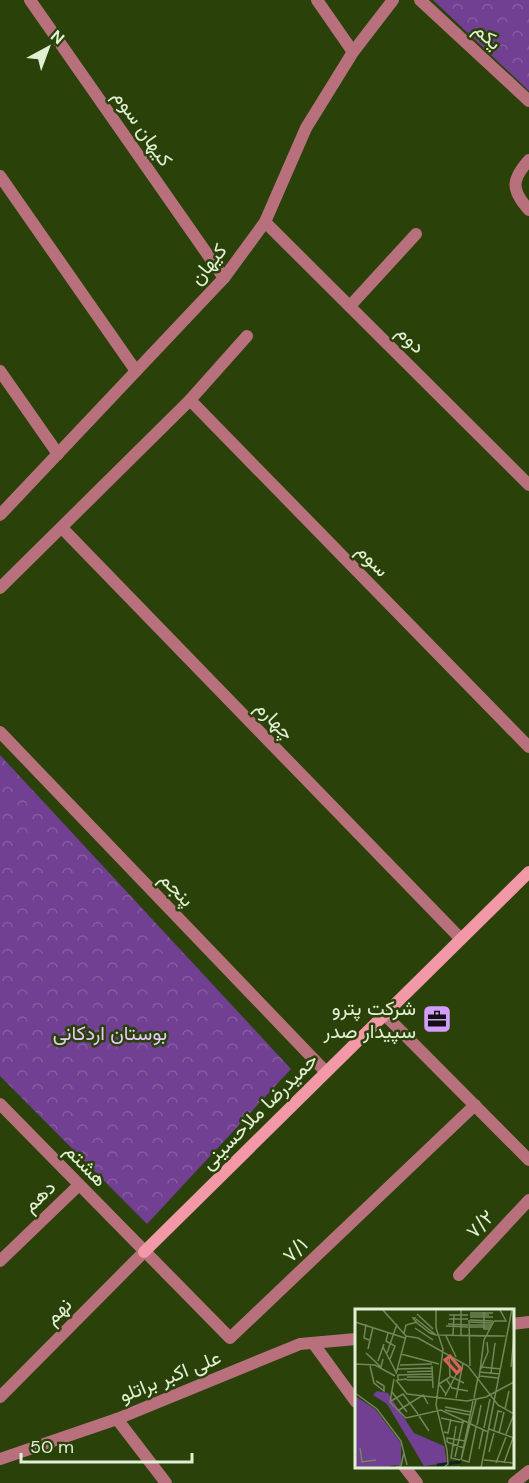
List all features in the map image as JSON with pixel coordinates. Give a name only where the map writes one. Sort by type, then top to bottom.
[{"type":"main road","name":"حمیدرضا ملاحسینی","points":[[144,1252],[528,874]]},
{"type":"street","name":"کیهان سوم","points":[[30,0],[224,278]]},
{"type":"street","points":[[317,0],[353,52]]},
{"type":"street","name":"کیهان","points":[[0,515],[224,278],[265,222],[306,128],[353,52],[393,0]]},
{"type":"street","name":"یکم","points":[[420,0],[529,101]]},
{"type":"street","points":[[529,160],[517,173],[514,187],[520,200],[529,210]]},
{"type":"street","points":[[0,176],[136,371]]},
{"type":"street","name":"دوم","points":[[265,222],[529,485]]},
{"type":"street","points":[[350,306],[416,234]]},
{"type":"street","points":[[0,588],[190,400],[247,336]]},
{"type":"street","points":[[0,371],[58,453]]},
{"type":"street","name":"سوم","points":[[190,400],[529,747]]},
{"type":"street","name":"چهارم","points":[[62,528],[461,939]]},
{"type":"street","name":"پنجم","points":[[0,732],[326,1072]]},
{"type":"street","points":[[384,1014],[529,1160]]},
{"type":"street","name":"۷/۱","points":[[144,1252],[230,1338],[475,1105]]},
{"type":"street","name":"هشتم","points":[[1,1108],[144,1252]]},
{"type":"street","name":"دهم","points":[[0,1261],[79,1185]]},
{"type":"street","name":"۷/۲","points":[[459,1275],[529,1200]]},
{"type":"street","name":"نهم","points":[[0,1397],[144,1252]]},
{"type":"street","points":[[514,1324],[529,1322]]},
{"type":"street","name":"علی اکبر براتلو","points":[[0,1459],[117,1419],[300,1344],[355,1339]]},
{"type":"street","points":[[313,1343],[355,1399]]},
{"type":"street","points":[[117,1419],[166,1483]]},
{"type":"street","points":[[405,1468],[417,1483]]},
{"type":"street","points":[[514,1483],[529,1472]]},
{"type":"green space","points":[[433,0],[529,0],[529,91]]},
{"type":"green space","name":"بوستان اردکانی","points":[[0,755],[291,1069],[147,1224],[0,1076]]},
{"type":"place","name":"شرکت پترو سپیدار صدر","points":[[437,1019]]}]
